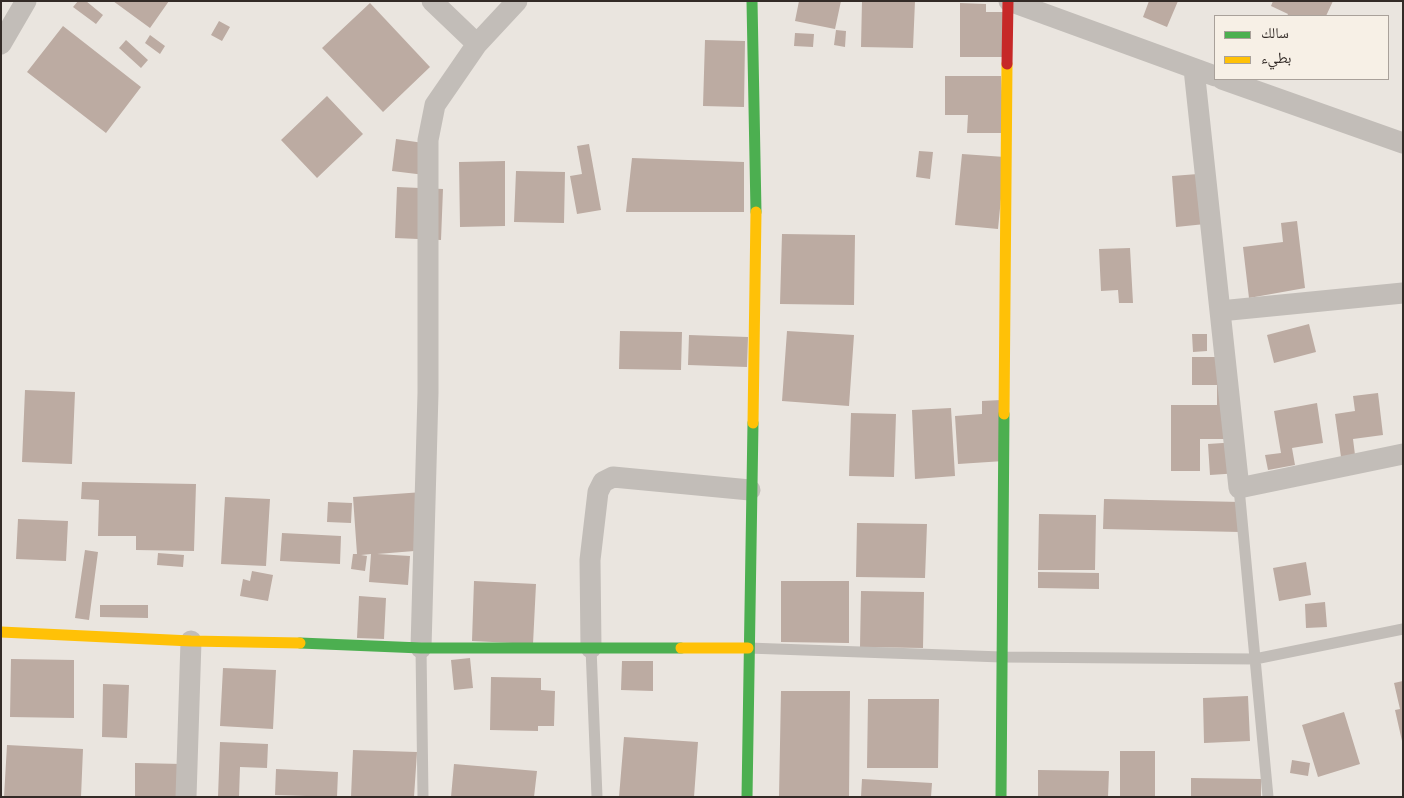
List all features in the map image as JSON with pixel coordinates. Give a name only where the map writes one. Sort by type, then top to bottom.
[{"type":"street","points":[[1,44],[26,1]]},
{"type":"street","points":[[432,1],[477,44]]},
{"type":"street","points":[[421,648],[428,393],[428,140],[435,105],[477,44],[516,1]]},
{"type":"street","points":[[747,797],[750,490],[756,201],[752,1]]},
{"type":"street","points":[[1001,797],[1008,1],[1214,76]]},
{"type":"street","points":[[1194,69],[1240,488],[1403,454]]},
{"type":"street","points":[[1225,80],[1403,143]]},
{"type":"street","points":[[1220,311],[1403,293]]},
{"type":"street","points":[[592,648],[590,560],[598,492],[603,482],[612,477],[750,490]]},
{"type":"street","points":[[1,632],[191,641],[281,642],[421,648],[748,648]]},
{"type":"street","points":[[186,797],[191,641]]},
{"type":"lane","points":[[1240,488],[1268,797]]},
{"type":"lane","points":[[748,648],[1002,657],[1255,659],[1403,629]]},
{"type":"lane","points":[[421,648],[423,797]]},
{"type":"lane","points":[[592,648],[597,797]]},
{"type":"building","points":[[78,1],[86,1],[103,15],[96,24],[73,7]]},
{"type":"building","points":[[113,1],[169,1],[150,28]]},
{"type":"building","points":[[799,1],[841,1],[835,29],[795,21]]},
{"type":"building","points":[[862,1],[915,1],[913,48],[861,47]]},
{"type":"building","points":[[1149,1],[1178,1],[1167,27],[1143,17]]},
{"type":"building","points":[[1273,1],[1333,1],[1326,15],[1288,15],[1271,6]]},
{"type":"building","points":[[370,3],[430,67],[383,112],[322,48]]},
{"type":"building","points":[[960,3],[986,4],[986,12],[1003,12],[1003,57],[960,57]]},
{"type":"building","points":[[219,21],[230,27],[222,41],[211,35]]},
{"type":"building","points":[[63,26],[141,87],[106,133],[27,72]]},
{"type":"building","points":[[836,30],[846,31],[845,47],[834,45]]},
{"type":"building","points":[[795,33],[814,34],[813,47],[794,46]]},
{"type":"building","points":[[150,35],[165,46],[160,54],[145,43]]},
{"type":"building","points":[[126,40],[148,60],[141,68],[119,48]]},
{"type":"building","points":[[705,40],[745,41],[744,107],[703,106]]},
{"type":"building","points":[[945,76],[1001,76],[1004,133],[967,133],[968,115],[945,115]]},
{"type":"building","points":[[327,96],[363,134],[317,178],[281,140]]},
{"type":"building","points":[[396,139],[430,144],[425,175],[392,171]]},
{"type":"building","points":[[589,144],[601,210],[577,214],[570,176],[582,174],[577,146]]},
{"type":"building","points":[[919,151],[933,152],[930,179],[916,177]]},
{"type":"building","points":[[962,154],[1005,157],[998,229],[955,225]]},
{"type":"building","points":[[632,158],[744,162],[744,212],[626,212]]},
{"type":"building","points":[[505,161],[505,226],[460,227],[459,162]]},
{"type":"building","points":[[516,171],[565,172],[564,223],[514,222]]},
{"type":"building","points":[[1211,173],[1215,223],[1176,227],[1172,176]]},
{"type":"building","points":[[397,187],[443,189],[441,240],[395,238]]},
{"type":"building","points":[[1297,221],[1305,288],[1249,298],[1243,247],[1283,242],[1281,223]]},
{"type":"building","points":[[782,234],[855,235],[854,305],[780,304]]},
{"type":"building","points":[[1130,248],[1133,303],[1119,303],[1118,290],[1101,291],[1099,249]]},
{"type":"building","points":[[1309,324],[1316,352],[1274,363],[1267,335]]},
{"type":"building","points":[[620,331],[682,332],[681,370],[619,369]]},
{"type":"building","points":[[787,331],[854,335],[849,406],[782,401]]},
{"type":"building","points":[[1192,334],[1207,334],[1207,351],[1193,352]]},
{"type":"building","points":[[689,335],[748,337],[747,367],[688,365]]},
{"type":"building","points":[[1192,357],[1224,357],[1234,439],[1200,439],[1200,471],[1171,471],[1171,405],[1217,405],[1217,385],[1192,385]]},
{"type":"building","points":[[25,390],[75,392],[72,464],[22,462]]},
{"type":"building","points":[[1378,393],[1383,435],[1353,439],[1355,455],[1341,457],[1335,414],[1355,411],[1353,396]]},
{"type":"building","points":[[1001,400],[1004,461],[958,464],[955,416],[982,414],[982,401]]},
{"type":"building","points":[[1317,403],[1323,443],[1292,448],[1295,465],[1268,470],[1265,455],[1281,453],[1274,411]]},
{"type":"building","points":[[951,408],[955,476],[915,479],[912,410]]},
{"type":"building","points":[[851,413],[896,414],[894,477],[849,476]]},
{"type":"building","points":[[1238,442],[1240,473],[1210,475],[1208,444]]},
{"type":"building","points":[[82,482],[196,484],[194,551],[136,550],[136,536],[98,536],[99,500],[81,499]]},
{"type":"building","points":[[423,492],[427,550],[377,554],[410,556],[408,585],[369,582],[371,554],[361,555],[367,556],[365,571],[351,569],[353,554],[357,554],[353,497]]},
{"type":"building","points":[[225,497],[270,499],[266,566],[221,564]]},
{"type":"building","points":[[1104,499],[1241,502],[1240,532],[1103,529]]},
{"type":"building","points":[[328,502],[352,503],[351,523],[327,522]]},
{"type":"building","points":[[1039,514],[1096,515],[1095,570],[1038,570]]},
{"type":"building","points":[[18,519],[68,521],[66,561],[16,559]]},
{"type":"building","points":[[857,523],[927,524],[925,578],[856,577]]},
{"type":"building","points":[[282,533],[341,536],[340,564],[280,561]]},
{"type":"building","points":[[85,550],[98,552],[89,620],[75,618]]},
{"type":"building","points":[[158,553],[184,555],[183,567],[157,565]]},
{"type":"building","points":[[1306,562],[1311,595],[1279,601],[1273,568]]},
{"type":"building","points":[[252,571],[273,575],[268,601],[240,596],[243,579],[250,581]]},
{"type":"building","points":[[1038,572],[1099,573],[1099,589],[1038,588]]},
{"type":"building","points":[[474,581],[536,584],[533,644],[472,641]]},
{"type":"building","points":[[781,581],[849,581],[849,643],[781,642]]},
{"type":"building","points":[[861,591],[924,592],[923,648],[860,647]]},
{"type":"building","points":[[359,596],[386,598],[384,639],[357,638]]},
{"type":"building","points":[[1325,602],[1327,627],[1306,628],[1305,604]]},
{"type":"building","points":[[100,605],[148,605],[148,618],[100,617]]},
{"type":"building","points":[[470,658],[473,688],[454,690],[451,660]]},
{"type":"building","points":[[11,659],[74,660],[74,718],[10,717]]},
{"type":"building","points":[[622,661],[653,661],[653,691],[621,690]]},
{"type":"building","points":[[223,668],[276,670],[273,729],[220,726]]},
{"type":"building","points":[[491,677],[541,678],[541,690],[555,691],[554,726],[538,726],[538,731],[490,730]]},
{"type":"building","points":[[1403,681],[1402,741],[1395,710],[1400,709],[1394,683]]},
{"type":"building","points":[[103,684],[129,685],[127,738],[102,737]]},
{"type":"building","points":[[781,691],[850,691],[849,797],[779,797]]},
{"type":"building","points":[[1248,696],[1250,741],[1204,743],[1203,698]]},
{"type":"building","points":[[868,699],[939,699],[938,768],[867,768]]},
{"type":"building","points":[[1344,712],[1360,764],[1318,777],[1302,725]]},
{"type":"building","points":[[624,737],[698,742],[694,797],[619,797]]},
{"type":"building","points":[[220,742],[268,744],[267,768],[240,767],[239,797],[218,797]]},
{"type":"building","points":[[7,745],[83,749],[81,797],[4,797]]},
{"type":"building","points":[[353,750],[417,752],[414,797],[351,797]]},
{"type":"building","points":[[1120,751],[1155,751],[1155,797],[1120,797]]},
{"type":"building","points":[[1292,760],[1310,763],[1308,776],[1290,773]]},
{"type":"building","points":[[135,763],[183,764],[183,797],[135,797]]},
{"type":"building","points":[[454,764],[537,771],[534,797],[451,797]]},
{"type":"building","points":[[276,769],[338,772],[337,797],[275,795]]},
{"type":"building","points":[[1038,770],[1109,771],[1108,797],[1038,797]]},
{"type":"building","points":[[1191,778],[1261,779],[1261,797],[1191,797]]},
{"type":"building","points":[[862,779],[932,783],[931,797],[861,797]]},
{"type":"traffic: fast","points":[[752,1],[756,212]]},
{"type":"traffic: fast","points":[[1001,797],[1004,414]]},
{"type":"traffic: fast","points":[[747,797],[753,423]]},
{"type":"traffic: fast","points":[[300,643],[421,648],[681,648]]},
{"type":"traffic: slow","points":[[1004,414],[1007,64]]},
{"type":"traffic: slow","points":[[753,423],[756,212]]},
{"type":"traffic: slow","points":[[1,632],[191,641],[300,643]]},
{"type":"traffic: slow","points":[[681,648],[748,648]]},
{"type":"traffic: jam","points":[[1007,64],[1008,1]]}]
